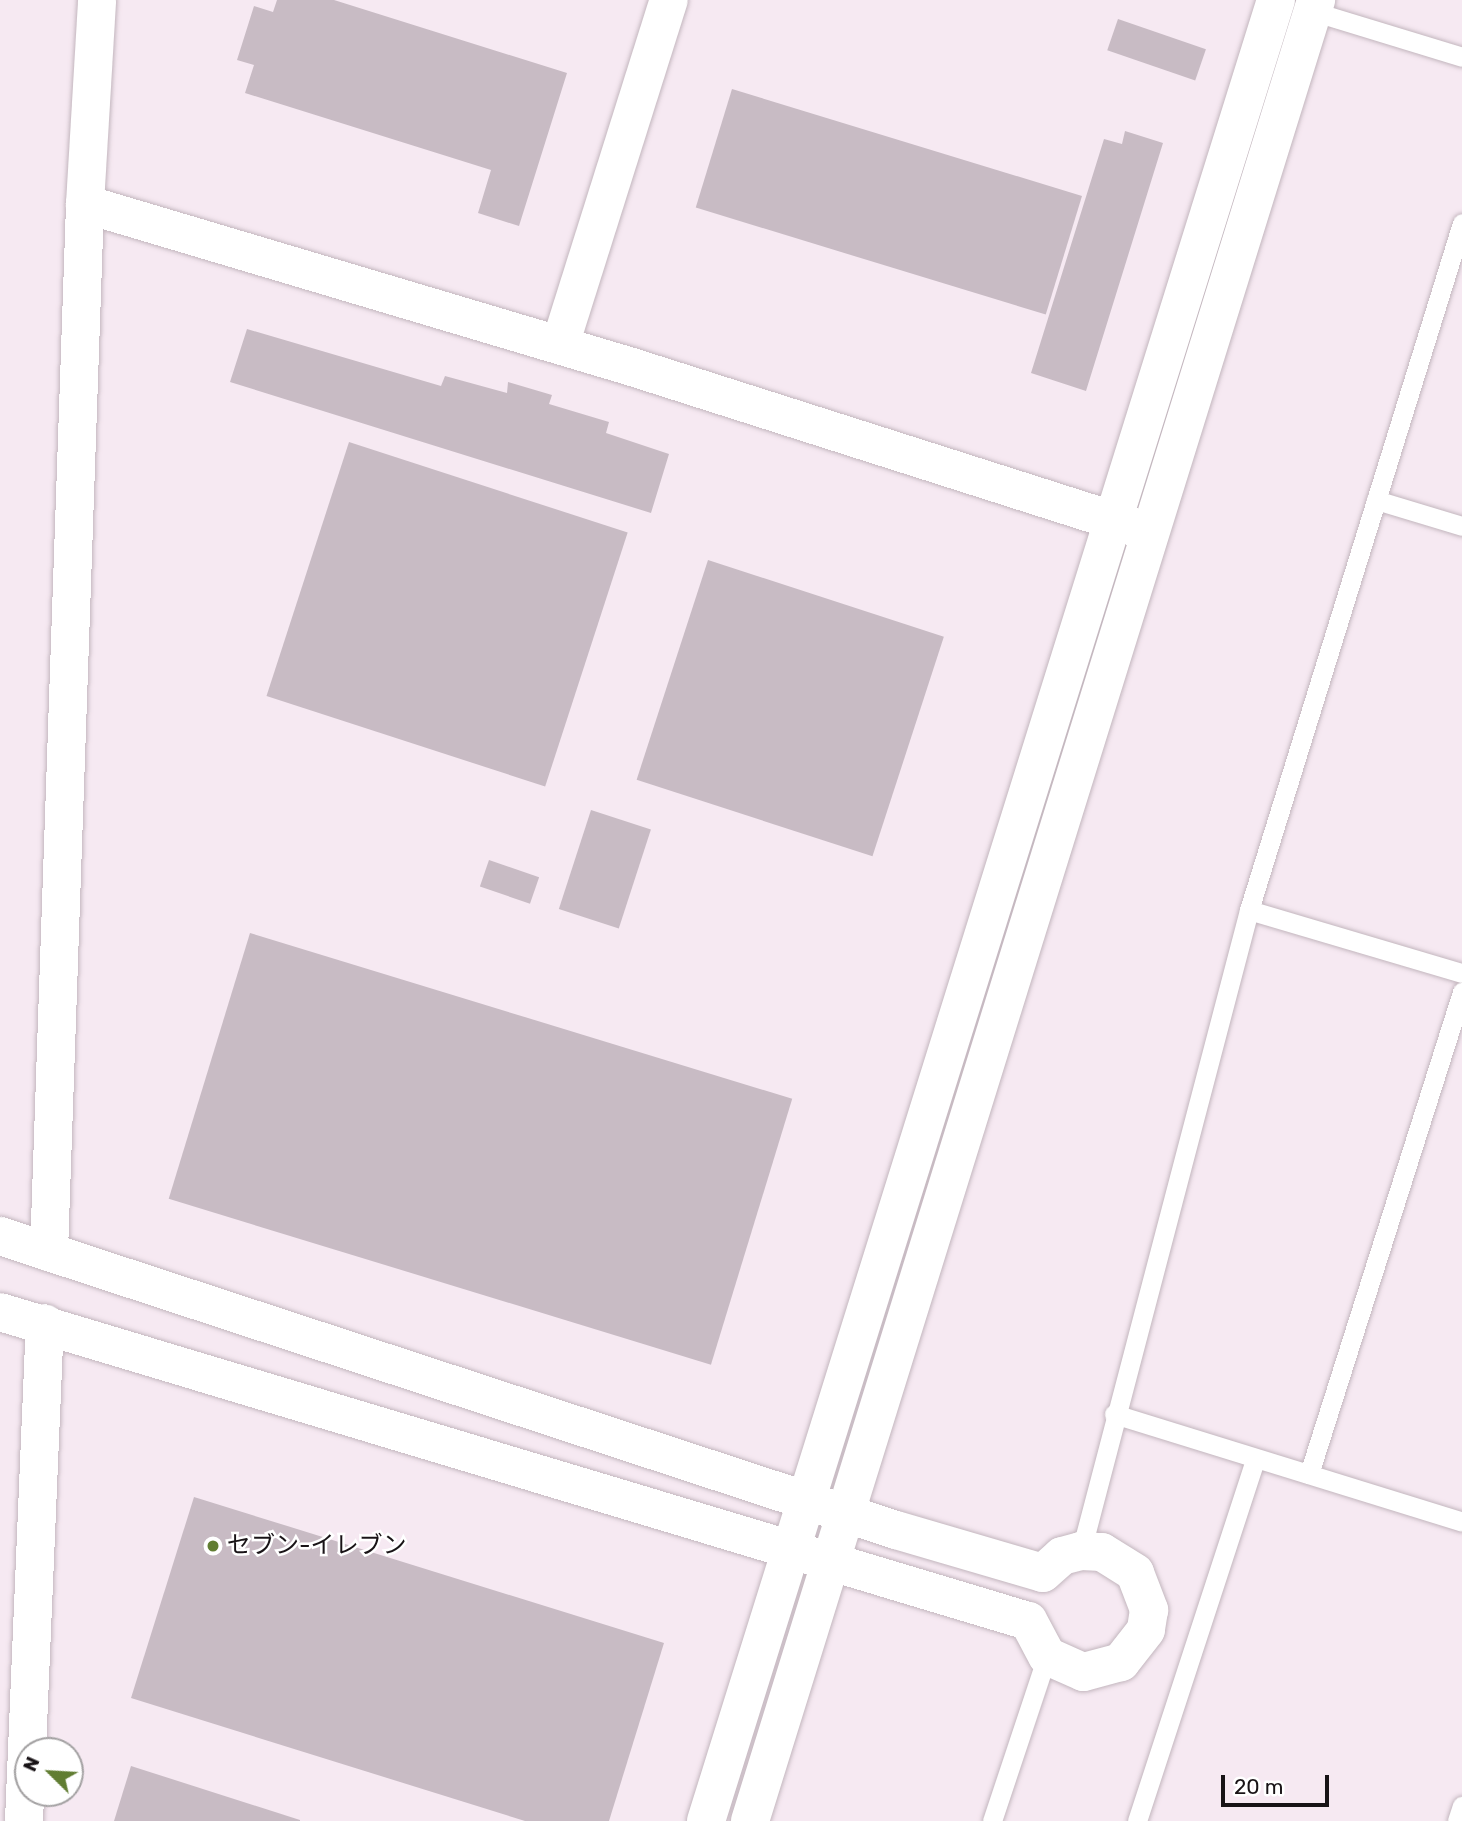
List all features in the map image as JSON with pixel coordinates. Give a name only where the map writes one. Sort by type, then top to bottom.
[{"type":"street","points":[[49,1252],[85,204],[97,0]]},
{"type":"street","points":[[560,345],[669,0]]},
{"type":"street","points":[[706,1821],[804,1500],[1276,0]]},
{"type":"street","points":[[750,1821],[1314,5]]},
{"type":"street","points":[[85,204],[560,345],[1150,532]]},
{"type":"street","points":[[0,1236],[847,1514],[1043,1573],[1062,1556],[1081,1551],[1102,1552],[1135,1573],[1149,1610],[1146,1630],[1121,1662],[1103,1670],[1083,1672],[1047,1656],[1028,1621],[790,1546],[45,1323],[0,1312]]},
{"type":"street","points":[[24,1821],[45,1323]]},
{"type":"lane","points":[[1314,5],[1462,57]]},
{"type":"lane","points":[[1081,1551],[1114,1414],[1249,910],[1462,223]]},
{"type":"lane","points":[[1376,500],[1462,526]]},
{"type":"lane","points":[[1249,910],[1462,973]]},
{"type":"lane","points":[[1309,1474],[1462,992]]},
{"type":"lane","points":[[1114,1414],[1255,1460],[1462,1522]]},
{"type":"lane","points":[[1137,1821],[1255,1460]]},
{"type":"lane","points":[[992,1821],[1047,1656]]},
{"type":"lane","points":[[1457,1821],[1462,1806]]},
{"type":"building","points":[[277,0],[334,0],[567,73],[519,226],[478,213],[491,170],[245,93],[254,65],[237,60],[254,6],[273,12]]},
{"type":"building","points":[[1118,19],[1206,49],[1195,80],[1107,50]]},
{"type":"building","points":[[732,89],[1082,196],[1046,315],[696,208]]},
{"type":"building","points":[[1125,131],[1163,143],[1086,391],[1031,373],[1104,139],[1122,144]]},
{"type":"building","points":[[247,329],[441,386],[445,376],[507,393],[508,382],[552,395],[549,404],[609,422],[606,433],[669,454],[651,513],[230,382]]},
{"type":"building","points":[[349,442],[628,533],[545,786],[266,696]]},
{"type":"building","points":[[708,560],[944,637],[872,856],[637,780]]},
{"type":"building","points":[[591,810],[651,829],[619,928],[559,909]]},
{"type":"building","points":[[489,860],[539,877],[530,904],[480,886]]},
{"type":"building","points":[[250,933],[792,1099],[711,1365],[169,1199]]},
{"type":"building","points":[[194,1497],[664,1643],[609,1821],[525,1821],[131,1698]]},
{"type":"building","points":[[131,1766],[300,1820],[300,1821],[114,1821]]},
{"type":"place","name":"セブン-イレブン","points":[[213,1546]]}]
